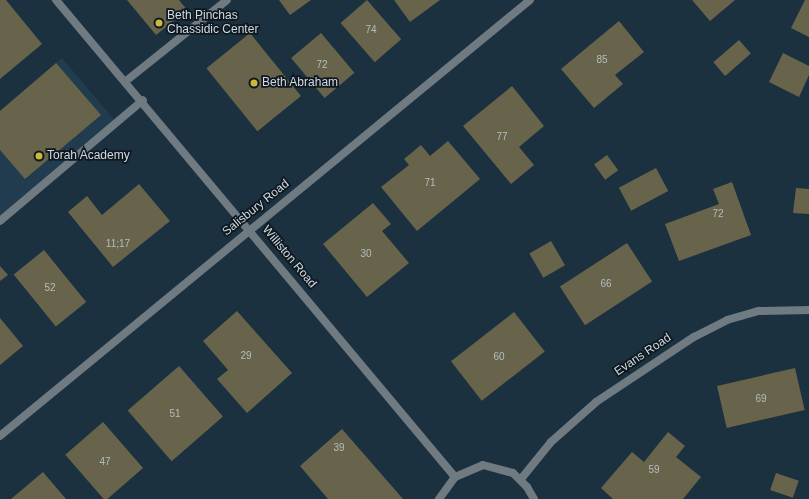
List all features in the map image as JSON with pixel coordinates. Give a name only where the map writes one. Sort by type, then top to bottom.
[{"type":"street","name":"Williston Road","points":[[56,0],[143,100],[250,228],[454,477]]},
{"type":"street","points":[[126,81],[227,0]]},
{"type":"street","name":"Salisbury Road","points":[[0,436],[250,228],[530,0]]},
{"type":"street","points":[[0,221],[143,100]]},
{"type":"street","name":"Evans Road","points":[[521,479],[551,442],[596,402],[694,337],[728,320],[759,311],[809,310]]},
{"type":"street","points":[[439,499],[454,477],[483,465],[503,468],[521,479],[534,499]]},
{"type":"shaded area","name":"Torah Academy","points":[[62,58],[117,123],[0,220],[0,111]]},
{"type":"building","points":[[0,0],[6,0],[42,44],[0,79]]},
{"type":"building","name":"Beth Pinchas Chassidic Center","points":[[127,0],[179,0],[187,10],[156,35]]},
{"type":"building","points":[[279,0],[311,0],[290,15]]},
{"type":"building","points":[[367,0],[401,39],[375,62],[341,23]]},
{"type":"building","points":[[394,0],[440,0],[410,22]]},
{"type":"building","points":[[692,0],[735,0],[710,21]]},
{"type":"building","points":[[805,0],[809,0],[809,37],[791,28]]},
{"type":"building","points":[[619,21],[644,52],[615,75],[623,84],[594,108],[561,69]]},
{"type":"building","name":"Beth Abraham","points":[[250,33],[301,96],[257,131],[206,68]]},
{"type":"building","points":[[321,33],[354,73],[325,98],[291,58]]},
{"type":"building","points":[[739,40],[751,54],[725,76],[713,62]]},
{"type":"building","points":[[783,53],[809,66],[809,75],[799,97],[769,82]]},
{"type":"building","name":"Torah Academy","points":[[56,63],[101,115],[25,179],[0,150],[0,111]]},
{"type":"building","points":[[512,86],[544,126],[519,147],[534,165],[511,184],[463,126]]},
{"type":"building","points":[[448,141],[480,179],[417,231],[381,187],[409,165],[404,159],[421,145],[430,156]]},
{"type":"building","points":[[607,155],[618,170],[605,180],[594,164]]},
{"type":"building","points":[[656,168],[668,191],[631,211],[619,188]]},
{"type":"building","points":[[732,182],[751,235],[679,261],[665,224],[719,204],[713,189]]},
{"type":"building","points":[[139,184],[170,221],[113,267],[68,212],[87,196],[102,215]]},
{"type":"building","points":[[796,188],[809,189],[809,214],[793,213]]},
{"type":"building","points":[[373,203],[391,224],[382,231],[409,263],[367,297],[323,244]]},
{"type":"building","points":[[551,241],[565,265],[543,278],[529,254]]},
{"type":"building","points":[[627,243],[652,282],[585,325],[560,287]]},
{"type":"building","points":[[44,250],[86,302],[56,327],[14,275]]},
{"type":"building","points":[[0,266],[8,275],[0,281]]},
{"type":"building","points":[[237,311],[292,373],[247,413],[217,379],[228,370],[203,341]]},
{"type":"building","points":[[514,312],[545,351],[482,401],[451,361]]},
{"type":"building","points":[[0,318],[23,346],[0,365]]},
{"type":"building","points":[[179,366],[223,417],[172,461],[128,411]]},
{"type":"building","points":[[795,368],[805,410],[727,428],[717,386]]},
{"type":"building","points":[[103,422],[143,468],[107,499],[104,499],[65,455]]},
{"type":"building","points":[[342,429],[403,499],[328,499],[300,466]]},
{"type":"building","points":[[668,432],[685,446],[676,457],[701,477],[683,499],[613,499],[601,488],[632,452],[644,462]]},
{"type":"building","points":[[43,472],[66,499],[11,499]]},
{"type":"building","points":[[776,473],[799,481],[793,498],[770,490]]},
{"type":"place","name":"Beth Pinchas Chassidic Center","points":[[159,23]]},
{"type":"place","name":"Beth Abraham","points":[[254,83]]},
{"type":"place","name":"Torah Academy","points":[[39,156]]}]
